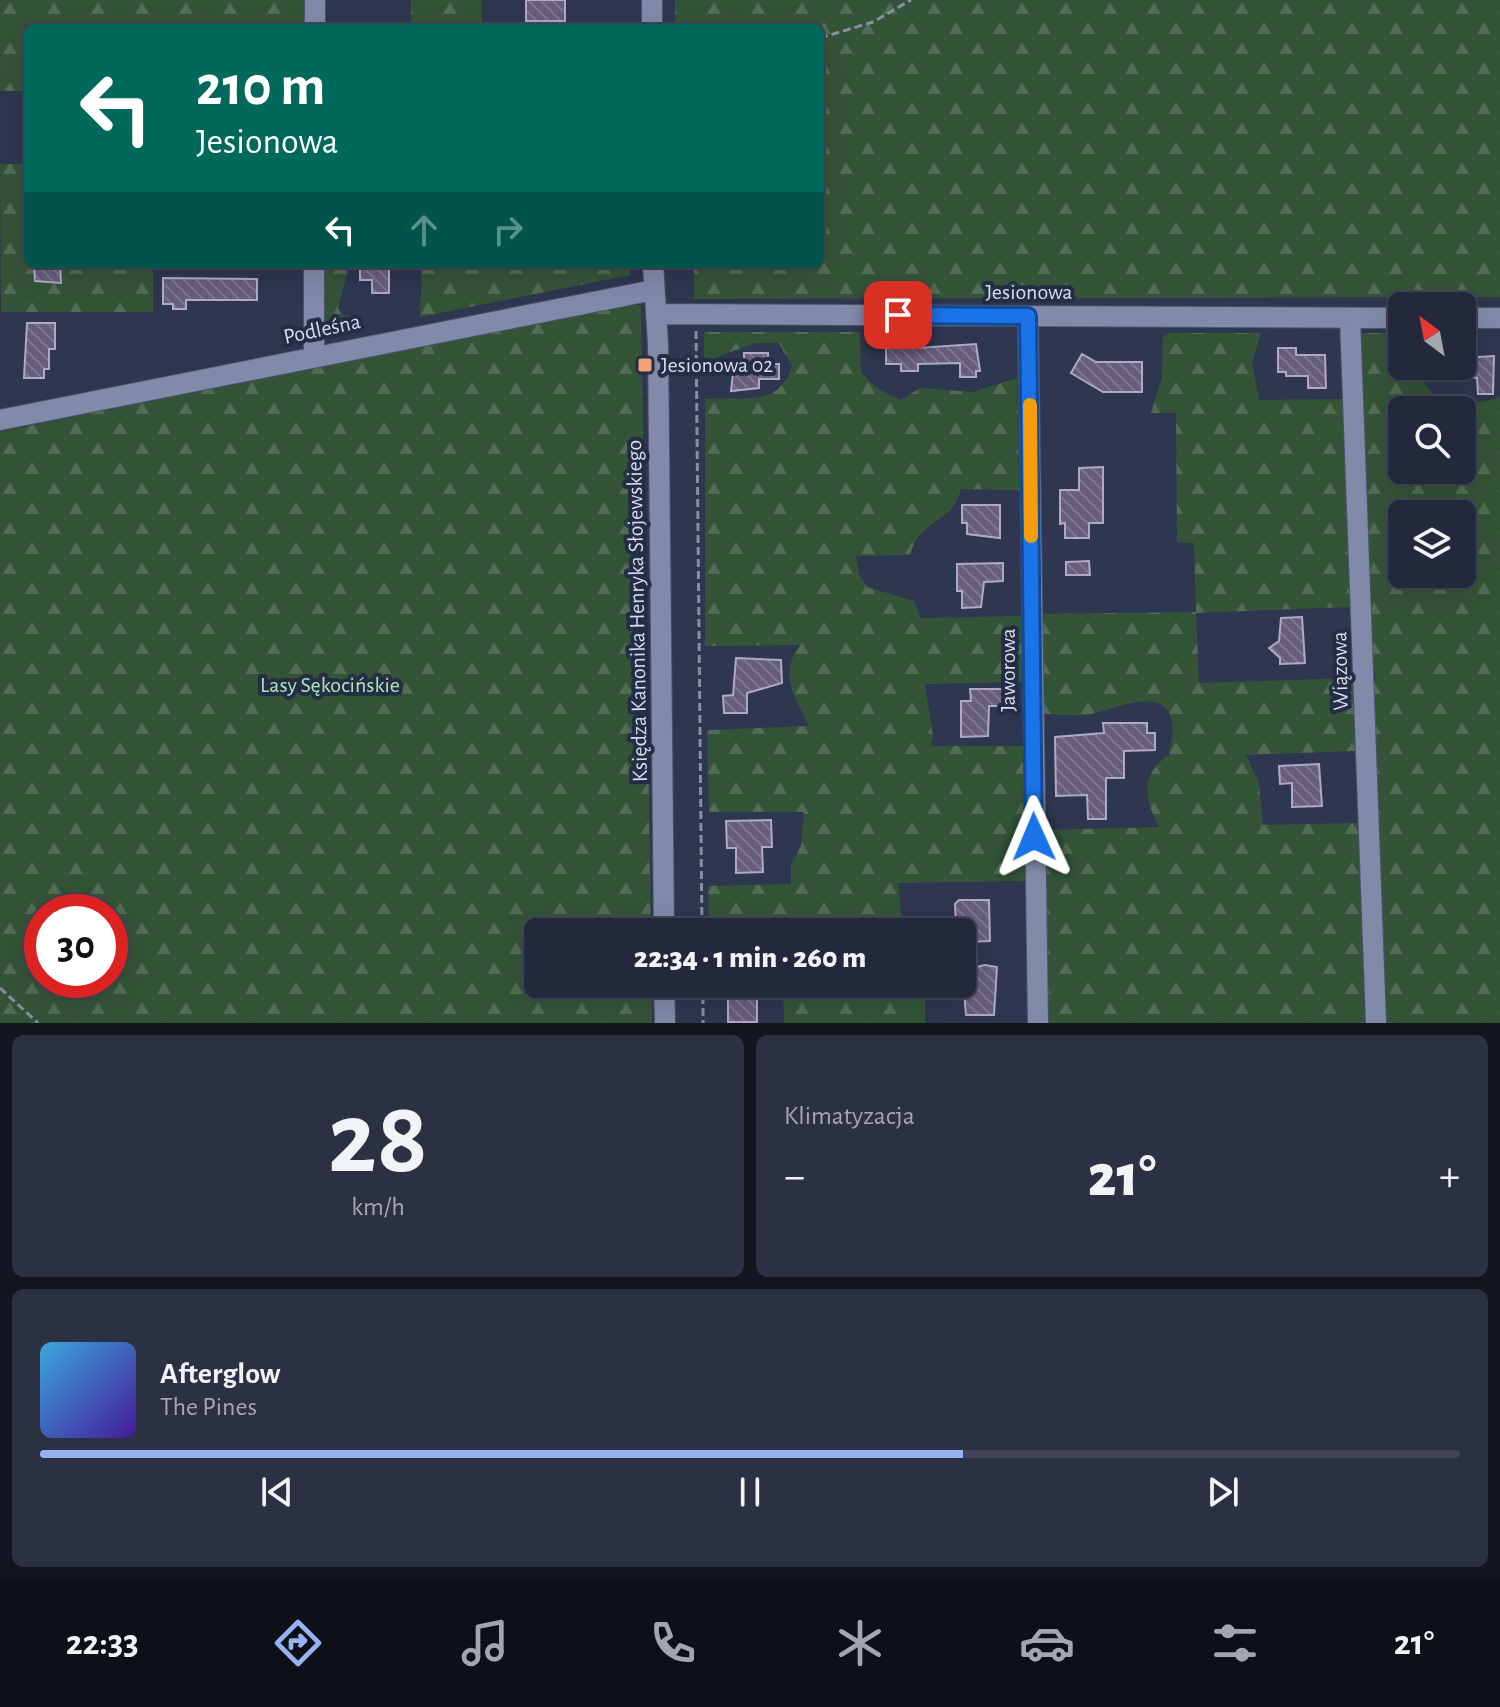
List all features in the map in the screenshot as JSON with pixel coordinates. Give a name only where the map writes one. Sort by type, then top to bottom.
[{"type":"street","points":[[315,0],[315,24]]},
{"type":"street","points":[[652,0],[652,24]]},
{"type":"street","points":[[314,268],[314,355]]},
{"type":"street","name":"Księdza Kanonika Henryka Słojewskiego","points":[[653,268],[664,918]]},
{"type":"street","name":"Podleśna","points":[[0,420],[314,355],[654,290]]},
{"type":"street","name":"Jesionowa","points":[[656,314],[1388,318]]},
{"type":"street","name":"Jaworowa","points":[[1028,316],[1038,1023]]},
{"type":"street","name":"Wiązowa","points":[[1350,318],[1376,1023]]},
{"type":"street","points":[[1476,318],[1500,318]]},
{"type":"street","points":[[664,998],[665,1023]]},
{"type":"path","points":[[824,37],[873,22],[911,0]]},
{"type":"path","points":[[696,315],[702,918]]},
{"type":"path","points":[[0,988],[38,1023]]},
{"type":"path","points":[[703,998],[703,1023]]},
{"type":"green space","points":[[0,0],[304,0],[304,24],[24,24],[24,91],[0,91]]},
{"type":"green space","points":[[411,0],[481,0],[482,24],[411,24]]},
{"type":"green space","points":[[675,0],[1500,0],[1500,297],[1476,297],[1476,292],[1388,292],[1388,297],[694,299],[694,269],[676,271],[676,268],[824,268],[824,24],[675,24]]},
{"type":"green space","points":[[0,164],[24,164],[24,268],[153,268],[153,312],[1,312]]},
{"type":"green space","points":[[325,268],[349,268],[338,308],[342,315],[356,317],[361,329],[325,336]]},
{"type":"green space","points":[[422,268],[630,268],[630,275],[420,317]]},
{"type":"green space","name":"Lasy Sękocińskie","points":[[641,305],[651,918],[524,918],[524,998],[652,998],[652,1023],[0,1023],[0,432],[596,307]]},
{"type":"green space","points":[[704,332],[860,332],[861,372],[876,388],[901,400],[920,388],[973,392],[1017,378],[1019,490],[961,489],[951,510],[921,534],[910,555],[856,556],[859,574],[867,587],[914,601],[921,618],[1021,616],[1023,682],[925,684],[933,736],[931,746],[1023,746],[1025,881],[898,883],[902,918],[709,918],[708,886],[791,884],[791,865],[801,846],[804,812],[709,812],[707,730],[809,726],[794,696],[789,676],[793,656],[800,645],[705,646],[705,399],[745,399],[768,395],[786,380],[792,366],[779,343],[755,343],[704,362]]},
{"type":"green space","points":[[1170,333],[1261,333],[1252,363],[1259,400],[1344,399],[1350,607],[1196,613],[1199,683],[1353,678],[1355,751],[1246,755],[1259,783],[1263,825],[1358,823],[1365,1023],[1048,1023],[1045,830],[1159,827],[1148,798],[1149,779],[1159,762],[1169,755],[1173,727],[1166,708],[1157,702],[1133,703],[1086,715],[1042,714],[1040,614],[1196,612],[1194,543],[1177,542],[1176,413],[1151,413],[1162,377],[1163,337]]},
{"type":"green space","points":[[1361,333],[1388,333],[1388,380],[1424,380],[1427,388],[1438,396],[1388,396],[1388,484],[1476,484],[1476,401],[1500,397],[1500,1023],[1385,1023],[1373,683],[1376,678],[1372,662]]},
{"type":"green space","points":[[783,998],[925,998],[925,1023],[784,1023]]},
{"type":"building","points":[[526,0],[565,0],[565,21],[526,21]]},
{"type":"building","points":[[34,268],[60,268],[61,283],[35,281]]},
{"type":"building","points":[[360,268],[389,268],[389,293],[372,293],[372,280],[360,280]]},
{"type":"building","points":[[163,278],[257,279],[257,300],[186,300],[186,309],[173,309],[173,304],[163,304]]},
{"type":"building","points":[[27,323],[55,323],[55,349],[49,349],[49,369],[44,369],[44,378],[24,378]]},
{"type":"building","points":[[918,344],[918,348],[976,344],[980,371],[976,371],[976,377],[960,377],[960,363],[918,364],[918,371],[901,371],[901,364],[886,364],[886,348]]},
{"type":"building","points":[[1278,348],[1296,348],[1296,355],[1325,355],[1326,388],[1308,388],[1308,376],[1286,376],[1286,372],[1278,372]]},
{"type":"building","points":[[744,353],[768,353],[768,364],[779,364],[779,379],[759,379],[759,388],[731,391],[734,364],[744,364]]},
{"type":"building","points":[[1082,354],[1096,362],[1142,362],[1142,392],[1103,392],[1071,373]]},
{"type":"building","points":[[1494,356],[1493,394],[1478,394],[1476,357]]},
{"type":"building","points":[[1103,467],[1103,523],[1089,523],[1089,538],[1065,538],[1065,523],[1060,524],[1060,490],[1079,490],[1079,468]]},
{"type":"building","points":[[962,505],[1000,505],[1000,538],[967,534],[967,523],[962,523]]},
{"type":"building","points":[[1089,561],[1090,575],[1066,575],[1066,562]]},
{"type":"building","points":[[1003,563],[1003,581],[984,582],[981,607],[962,608],[962,591],[957,591],[957,564]]},
{"type":"building","points":[[1302,617],[1305,663],[1280,664],[1280,658],[1269,648],[1279,641],[1281,618]]},
{"type":"building","points":[[736,658],[781,660],[782,683],[747,693],[747,713],[724,713],[723,696],[733,695]]},
{"type":"building","points":[[970,689],[1005,689],[1005,706],[989,706],[988,736],[961,737],[961,701],[971,701]]},
{"type":"building","points":[[1103,723],[1147,723],[1147,733],[1155,733],[1155,750],[1124,751],[1124,778],[1106,778],[1106,819],[1088,819],[1087,795],[1056,796],[1055,737],[1104,733]]},
{"type":"building","points":[[1319,764],[1322,806],[1292,807],[1292,783],[1280,784],[1279,766]]},
{"type":"building","points":[[771,820],[772,847],[762,847],[763,872],[736,873],[736,848],[727,848],[726,821]]},
{"type":"building","points":[[959,900],[989,900],[990,941],[976,942],[976,918],[956,918],[955,904]]},
{"type":"building","points":[[976,967],[997,967],[994,1015],[966,1015],[964,998],[976,998]]},
{"type":"building","points":[[728,998],[757,998],[757,1022],[728,1022]]},
{"type":"slow traffic","points":[[1030,405],[1031,536]]},
{"type":"place","name":"Jesionowa 02","points":[[645,365]]},
{"type":"route","points":[[898,315],[1028,316],[1034,837]]}]
